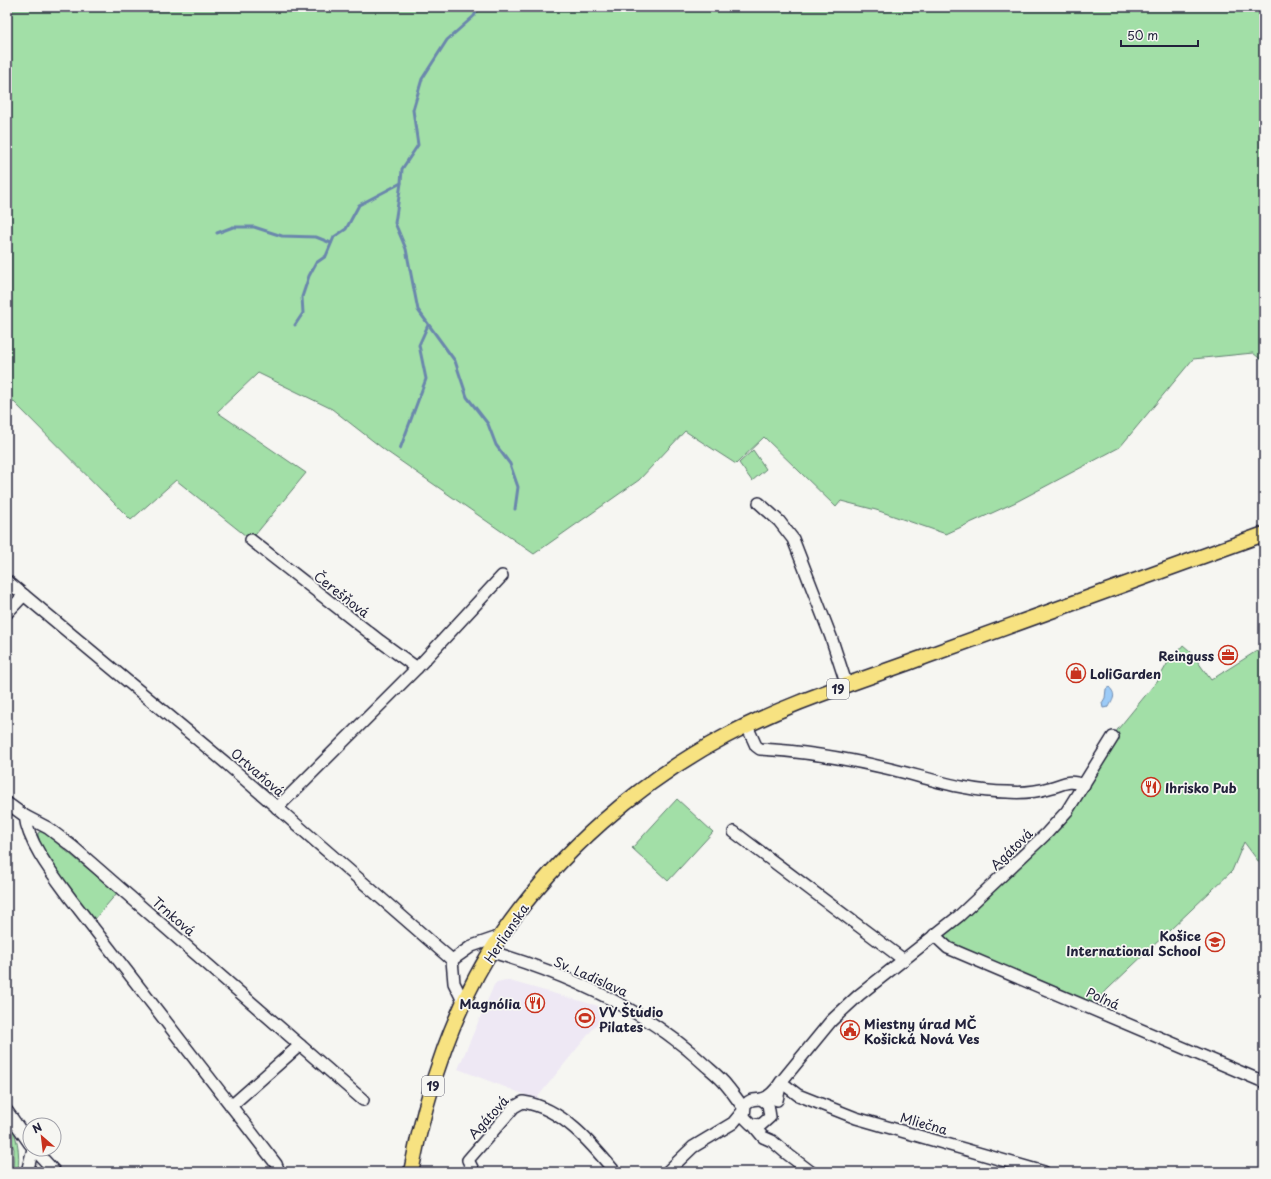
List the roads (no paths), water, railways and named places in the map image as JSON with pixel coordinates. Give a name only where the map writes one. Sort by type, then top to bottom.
[{"type":"main road","name":"19","points":[[747,726],[847,686],[1264,534]]},
{"type":"main road","name":"Herlianska","points":[[411,1172],[426,1107],[464,1002],[501,936],[523,905],[571,854],[608,818],[652,781],[693,755],[747,726]]},
{"type":"street","points":[[759,503],[779,521],[793,539],[831,637],[847,686]]},
{"type":"street","name":"Čerešňová","points":[[251,540],[380,641],[417,668]]},
{"type":"street","points":[[277,808],[417,668],[502,576]]},
{"type":"street","name":"Ortvaňová","points":[[7,581],[277,808],[452,960]]},
{"type":"street","points":[[7,613],[24,595]]},
{"type":"street","points":[[747,726],[756,746],[760,749],[829,756],[976,790],[1029,792],[1050,788],[1065,782],[1084,785]]},
{"type":"street","name":"Agátová","points":[[758,1099],[769,1095],[832,1021],[860,995],[975,902],[1047,833],[1067,811],[1113,737]]},
{"type":"street","name":"Trnková","points":[[7,803],[25,816],[48,828],[73,847],[363,1100]]},
{"type":"street","points":[[25,816],[32,838],[71,900],[276,1164],[279,1172]]},
{"type":"street","points":[[734,832],[904,960]]},
{"type":"street","name":"Poľná","points":[[934,935],[948,948],[1264,1082]]},
{"type":"street","points":[[464,1002],[454,983],[452,960],[472,946],[501,936]]},
{"type":"street","name":"Sv. Ladislava","points":[[492,952],[531,964],[583,986],[629,1008],[689,1050],[727,1085]]},
{"type":"street","points":[[231,1106],[300,1045]]},
{"type":"street","points":[[733,1123],[761,1125],[769,1117],[777,1100],[781,1082]]},
{"type":"street","name":"Mliečna","points":[[781,1082],[798,1095],[856,1118],[1044,1172]]},
{"type":"street","points":[[727,1085],[768,1104],[772,1141]]},
{"type":"street","points":[[727,1085],[744,1109],[744,1117],[750,1124],[763,1136],[772,1141],[812,1172]]},
{"type":"street","points":[[777,1100],[798,1095]]},
{"type":"street","points":[[667,1172],[693,1147],[733,1123],[749,1101],[758,1099]]},
{"type":"street","name":"Agátová","points":[[474,1172],[468,1160],[514,1107],[523,1102],[533,1104],[558,1115],[596,1150],[615,1172]]},
{"type":"street","points":[[7,1111],[22,1133]]},
{"type":"street","points":[[27,1172],[32,1157]]},
{"type":"street","points":[[41,1157],[55,1172]]},
{"type":"water","points":[[1109,687],[1114,695],[1113,699],[1109,707],[1103,708],[1102,703],[1105,698],[1106,689]]},
{"type":"waterway","points":[[295,325],[303,313],[302,297],[309,276],[316,263],[326,256],[334,237],[346,229],[359,205],[401,183],[402,169],[418,145],[413,110],[422,79],[447,40],[474,16],[479,7]]},
{"type":"waterway","points":[[401,183],[395,223],[406,249],[418,310],[455,361],[467,397],[488,424],[496,445],[510,464],[518,487],[515,509]]},
{"type":"waterway","points":[[217,233],[233,227],[254,227],[282,236],[316,237],[331,243]]},
{"type":"waterway","points":[[400,449],[426,379],[419,345],[428,325]]},
{"type":"place","name":"Reinguss","points":[[1228,655]]},
{"type":"place","name":"LoliGarden","points":[[1076,673]]},
{"type":"place","name":"Ihrisko Pub","points":[[1151,787]]},
{"type":"place","name":"Košice International School","points":[[1215,942]]},
{"type":"place","name":"Magnólia","points":[[535,1003]]},
{"type":"place","name":"VV Štúdio Pilates","points":[[585,1018]]},
{"type":"place","name":"Miestny úrad MČ Košická Nová Ves","points":[[850,1030]]}]
